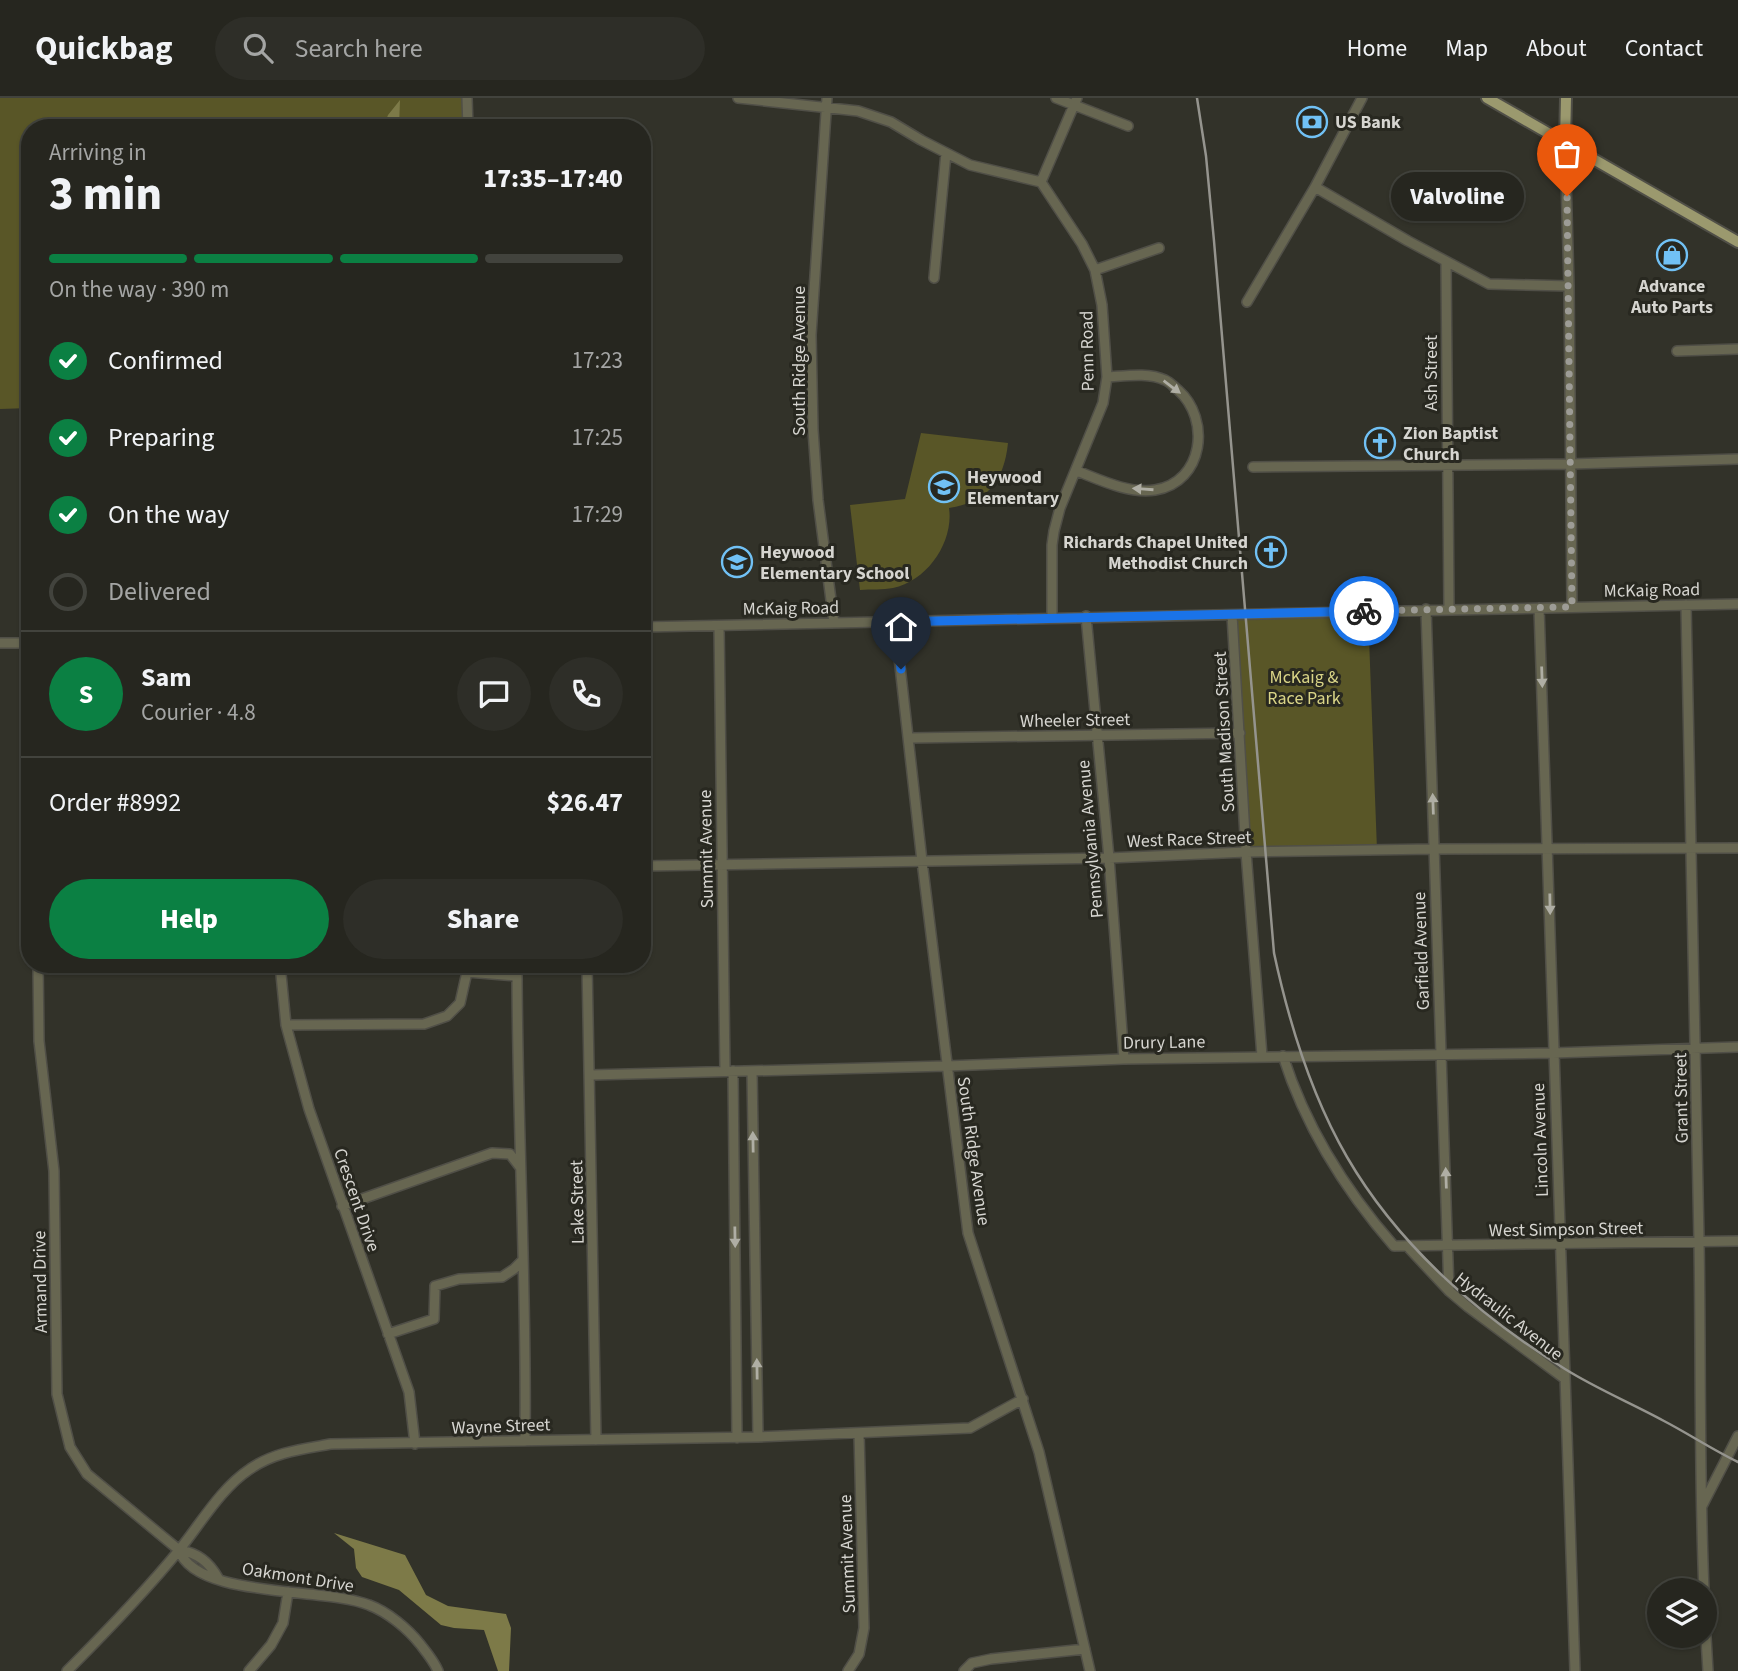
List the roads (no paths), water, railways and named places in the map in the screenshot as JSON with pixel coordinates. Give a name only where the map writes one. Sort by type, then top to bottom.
[{"type":"main road","points":[[1487,98],[1738,242]]},
{"type":"main road","points":[[1565,142],[1566,98]]},
{"type":"street","points":[[467,98],[468,119]]},
{"type":"street","points":[[738,98],[827,103],[858,111],[891,121],[970,165],[1041,182],[1076,102]]},
{"type":"street","points":[[1056,98],[1076,102],[1128,126]]},
{"type":"street","points":[[1247,302],[1315,187],[1362,98]]},
{"type":"street","name":"South Ridge Avenue","points":[[827,103],[811,335],[818,500],[834,623]]},
{"type":"street","points":[[1565,142],[1572,607]]},
{"type":"street","points":[[934,278],[946,153]]},
{"type":"street","name":"Penn Road","points":[[1041,182],[1096,270],[1102,305],[1107,377],[1103,403],[1060,508],[1052,545],[1052,618]]},
{"type":"street","points":[[1315,187],[1489,284],[1569,286]]},
{"type":"street","points":[[1096,270],[1159,248]]},
{"type":"street","name":"Ash Street","points":[[1446,262],[1449,610]]},
{"type":"street","points":[[1677,351],[1738,349]]},
{"type":"street","points":[[1077,471],[1132,489],[1155,490],[1172,483],[1188,471],[1196,456],[1199,439],[1197,418],[1186,397],[1166,380],[1142,375],[1107,377]]},
{"type":"street","points":[[1253,467],[1570,464],[1738,459]]},
{"type":"street","name":"McKaig Road","points":[[651,627],[1738,604]]},
{"type":"street","name":"Grant Street","points":[[1686,605],[1699,1242],[1700,1509],[1703,1578]]},
{"type":"street","name":"Lincoln Avenue","points":[[1539,608],[1575,1671]]},
{"type":"street","name":"Garfield Avenue","points":[[1426,610],[1449,1292]]},
{"type":"street","name":"South Madison Street","points":[[1232,615],[1262,1056]]},
{"type":"street","name":"Pennsylvania Avenue","points":[[1086,616],[1109,858],[1124,1059]]},
{"type":"street","name":"South Ridge Avenue","points":[[895,622],[968,1233],[1039,1452],[1090,1671]]},
{"type":"street","name":"Summit Avenue","points":[[719,626],[722,865],[737,1438]]},
{"type":"street","points":[[0,643],[21,643]]},
{"type":"street","name":"Wheeler Street","points":[[910,738],[1240,733]]},
{"type":"street","name":"West Race Street","points":[[651,866],[1109,858],[1247,852],[1738,848]]},
{"type":"street","name":"Armand Drive","points":[[37,973],[39,1041],[54,1171],[57,1394],[71,1447],[86,1474],[179,1550]]},
{"type":"street","name":"Crescent Drive","points":[[281,973],[286,1025],[309,1109],[409,1392],[415,1444]]},
{"type":"street","points":[[286,1025],[424,1024],[447,1016],[460,1003],[465,973]]},
{"type":"street","points":[[498,973],[517,976],[526,1441]]},
{"type":"street","name":"Lake Street","points":[[587,973],[596,1440]]},
{"type":"street","name":"Drury Lane","points":[[590,1075],[1124,1059],[1553,1053],[1738,1047]]},
{"type":"street","name":"West Simpson Street","points":[[1283,1056],[1295,1093],[1342,1181],[1394,1246],[1738,1241]]},
{"type":"street","points":[[751,1071],[758,1437]]},
{"type":"street","points":[[342,1206],[492,1153],[510,1154],[520,1167]]},
{"type":"street","name":"Hydraulic Avenue","points":[[1407,1246],[1449,1292],[1565,1379]]},
{"type":"street","points":[[388,1334],[434,1319],[435,1286],[459,1279],[502,1277],[523,1260]]},
{"type":"street","name":"Wayne Street","points":[[66,1671],[119,1618],[179,1550],[223,1493],[249,1469],[286,1452],[331,1444],[737,1438],[970,1428],[1023,1399]]},
{"type":"street","name":"Summit Avenue","points":[[848,1671],[859,1654],[864,1628],[859,1433]]},
{"type":"street","points":[[1700,1509],[1738,1436]]},
{"type":"street","name":"Oakmont Drive","points":[[179,1550],[182,1559],[207,1578],[218,1578],[259,1589],[335,1596],[370,1605],[409,1631],[436,1664],[438,1671]]},
{"type":"street","points":[[249,1671],[271,1645],[283,1623],[288,1592]]},
{"type":"street","points":[[1707,1648],[1708,1671]]},
{"type":"street","points":[[964,1671],[972,1663],[991,1659],[1084,1649]]},
{"type":"railway","points":[[1197,98],[1214,241],[1274,953],[1294,1032],[1312,1084],[1334,1133],[1367,1189],[1416,1249],[1472,1302],[1565,1369],[1738,1462]]},
{"type":"place","name":"US Bank","points":[[1312,122]]},
{"type":"place","name":"Valvoline","points":[[1567,196]]},
{"type":"place","name":"Advance Auto Parts","points":[[1672,255]]},
{"type":"place","name":"Zion Baptist Church","points":[[1380,443]]},
{"type":"place","name":"Heywood Elementary","points":[[944,487]]},
{"type":"place","name":"Richards Chapel United Methodist Church","points":[[1271,552]]},
{"type":"place","name":"Heywood Elementary School","points":[[737,562]]},
{"type":"park label","name":"McKaig & Race Park","points":[[1304,687]]}]
